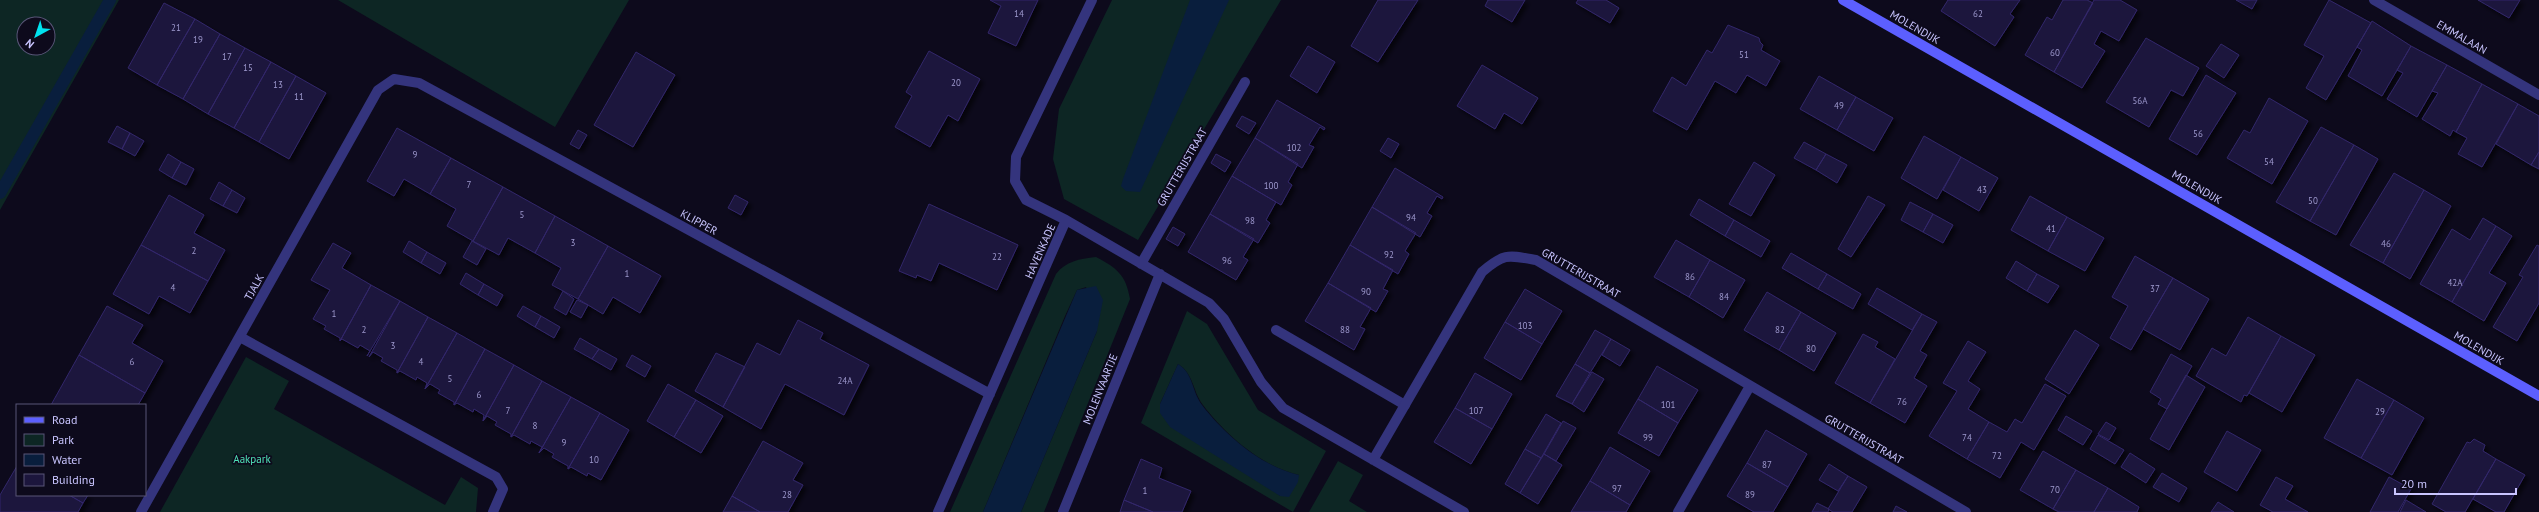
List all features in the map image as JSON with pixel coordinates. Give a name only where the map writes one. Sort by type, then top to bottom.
[{"type":"street","name":"HAVENKADE","points":[[938,512],[1066,220],[1026,200],[1015,181],[1016,157],[1092,0]]},
{"type":"street","name":"MOLENDIJK","points":[[1843,0],[2539,396]]},
{"type":"street","name":"EMMALAAN","points":[[2374,0],[2539,95]]},
{"type":"street","name":"TJALK","points":[[141,512],[378,90],[394,78]]},
{"type":"street","name":"KLIPPER","points":[[394,78],[419,83],[990,394]]},
{"type":"street","name":"GRUTTERIJSTRAAT","points":[[1141,264],[1245,82]]},
{"type":"street","points":[[1066,220],[1209,303],[1224,319],[1261,382],[1283,408],[1464,512]]},
{"type":"street","name":"GRUTTERIJSTRAAT","points":[[1374,460],[1482,272],[1498,258],[1513,256],[1536,260],[1966,512]]},
{"type":"street","name":"MOLENVAARTJE","points":[[1063,512],[1160,274]]},
{"type":"street","points":[[1276,330],[1405,405]]},
{"type":"street","points":[[240,337],[496,477],[503,489],[493,512]]},
{"type":"street","points":[[1678,512],[1750,386]]},
{"type":"green space","points":[[0,0],[119,0],[0,210]]},
{"type":"green space","points":[[338,0],[629,0],[555,127]]},
{"type":"green space","points":[[1112,0],[1281,0],[1138,240],[1064,199],[1053,159],[1059,109]]},
{"type":"green space","points":[[1096,257],[1110,265],[1119,273],[1126,284],[1130,299],[1044,512],[1021,512],[1097,331],[1086,287],[1077,290],[1065,316],[983,512],[950,512],[1056,274],[1064,266],[1073,261]]},
{"type":"green space","points":[[1187,311],[1207,324],[1258,410],[1326,451],[1293,512],[1141,423]],"holes":[[[1178,364],[1190,377],[1203,405],[1233,438],[1245,448],[1271,465],[1299,475],[1280,496],[1160,404]]]},
{"type":"green space","name":"Aakpark","points":[[246,357],[289,381],[274,409],[445,505],[461,477],[478,488],[476,512],[160,512]]},
{"type":"green space","points":[[1338,461],[1363,475],[1349,501],[1367,512],[1309,512]]},
{"type":"water","points":[[1190,0],[1229,0],[1140,192],[1126,191],[1121,186],[1123,179]]},
{"type":"water","points":[[1096,286],[1103,300],[1097,331],[1021,512],[983,512],[1077,290]]},
{"type":"water","points":[[1178,364],[1190,377],[1198,399],[1202,405],[1221,427],[1245,448],[1271,465],[1299,475],[1298,482],[1289,497],[1280,496],[1170,427],[1160,413],[1160,404]]},
{"type":"building","points":[[990,0],[1038,0],[1016,46],[988,33],[1001,6]]},
{"type":"building","points":[[1378,0],[1418,0],[1378,62],[1351,46]]},
{"type":"building","points":[[1488,0],[1525,0],[1512,22],[1485,6]]},
{"type":"building","points":[[1578,0],[1606,0],[1619,8],[1610,23],[1576,3]]},
{"type":"building","points":[[1948,0],[2020,0],[2010,14],[2014,17],[1995,46],[1941,11]]},
{"type":"building","points":[[2063,0],[2087,0],[2093,3],[2054,72],[2025,55],[2047,17],[2052,20]]},
{"type":"building","points":[[2094,0],[2120,0],[2137,10],[2119,41],[2101,31],[2094,44],[2105,51],[2082,88],[2054,72]]},
{"type":"building","points":[[2236,0],[2257,0],[2252,9]]},
{"type":"building","points":[[2329,0],[2371,23],[2326,100],[2306,88],[2324,56],[2304,45]]},
{"type":"building","points":[[2478,0],[2520,0],[2509,18]]},
{"type":"building","points":[[164,3],[195,19],[157,85],[128,68]]},
{"type":"building","points":[[195,19],[220,34],[183,99],[157,85]]},
{"type":"building","points":[[2372,21],[2411,46],[2382,96],[2348,76],[2362,50],[2357,47]]},
{"type":"building","points":[[1728,25],[1759,38],[1763,45],[1761,50],[1780,61],[1766,86],[1747,75],[1736,93],[1715,81],[1687,130],[1653,111],[1672,77],[1686,86],[1707,50],[1712,53]]},
{"type":"building","points":[[220,34],[245,48],[208,114],[183,99]]},
{"type":"building","points":[[2146,38],[2199,68],[2183,96],[2171,90],[2149,127],[2106,102]]},
{"type":"building","points":[[2221,44],[2239,55],[2224,78],[2206,66]]},
{"type":"building","points":[[1308,46],[1335,62],[1317,93],[1290,76]]},
{"type":"building","points":[[2411,46],[2447,65],[2417,117],[2387,99],[2403,73],[2397,70]]},
{"type":"building","points":[[245,48],[271,62],[234,128],[208,114]]},
{"type":"building","points":[[929,51],[980,79],[958,121],[948,115],[930,147],[895,127],[912,96],[906,92]]},
{"type":"building","points":[[636,52],[675,75],[633,147],[594,125]]},
{"type":"building","points":[[271,62],[296,76],[259,142],[234,128]]},
{"type":"building","points":[[1482,65],[1538,98],[1522,124],[1504,113],[1495,129],[1457,106]]},
{"type":"building","points":[[2447,65],[2482,84],[2456,132],[2453,130],[2450,136],[2422,119],[2438,93],[2432,91]]},
{"type":"building","points":[[2206,75],[2236,93],[2197,155],[2169,139]]},
{"type":"building","points":[[296,76],[326,93],[289,159],[259,142]]},
{"type":"building","points":[[1819,76],[1856,97],[1837,130],[1800,109]]},
{"type":"building","points":[[2482,84],[2518,104],[2482,167],[2458,154],[2467,138],[2456,132]]},
{"type":"building","points":[[1856,97],[1893,118],[1874,151],[1837,130]]},
{"type":"building","points":[[2269,98],[2308,121],[2272,184],[2227,158],[2244,130],[2250,133]]},
{"type":"building","points":[[1277,100],[1325,128],[1324,130],[1320,127],[1309,145],[1314,147],[1302,168],[1255,138]]},
{"type":"building","points":[[2518,104],[2539,116],[2539,152],[2531,165],[2496,144]]},
{"type":"building","points":[[1242,116],[1256,123],[1249,134],[1236,126]]},
{"type":"building","points":[[117,126],[130,133],[122,149],[108,142]]},
{"type":"building","points":[[2321,127],[2354,145],[2310,221],[2276,202]]},
{"type":"building","points":[[397,128],[451,158],[430,194],[404,179],[394,196],[367,181]]},
{"type":"building","points":[[578,130],[587,135],[579,149],[570,144]]},
{"type":"building","points":[[130,133],[144,141],[135,156],[122,149]]},
{"type":"building","points":[[1924,136],[1961,157],[1937,199],[1901,178]]},
{"type":"building","points":[[1255,138],[1298,164],[1288,182],[1292,185],[1281,205],[1232,176]]},
{"type":"building","points":[[1388,138],[1399,144],[1391,158],[1380,151]]},
{"type":"building","points":[[1804,142],[1826,154],[1816,170],[1794,158]]},
{"type":"building","points":[[2354,145],[2378,159],[2336,235],[2310,221]]},
{"type":"building","points":[[2539,152],[2539,169],[2531,165]]},
{"type":"building","points":[[168,154],[181,162],[172,178],[159,170]]},
{"type":"building","points":[[1216,154],[1231,162],[1225,172],[1211,163]]},
{"type":"building","points":[[1826,154],[1847,165],[1837,183],[1816,170]]},
{"type":"building","points":[[1961,157],[1998,178],[1979,211],[1943,190]]},
{"type":"building","points":[[451,158],[503,187],[473,241],[447,226],[456,209],[430,194]]},
{"type":"building","points":[[181,162],[194,169],[186,185],[172,178]]},
{"type":"building","points":[[1754,162],[1775,175],[1751,216],[1729,204]]},
{"type":"building","points":[[1395,168],[1443,197],[1442,199],[1437,196],[1427,213],[1432,216],[1420,237],[1372,207]]},
{"type":"building","points":[[2394,173],[2424,190],[2383,263],[2350,245]]},
{"type":"building","points":[[1232,176],[1276,202],[1266,220],[1270,223],[1258,243],[1210,214]]},
{"type":"building","points":[[219,182],[232,190],[223,206],[210,199]]},
{"type":"building","points":[[503,187],[555,216],[535,253],[508,238],[499,255],[473,241]]},
{"type":"building","points":[[232,190],[245,198],[237,213],[223,206]]},
{"type":"building","points":[[2424,190],[2451,206],[2410,279],[2383,263]]},
{"type":"building","points":[[169,195],[204,215],[194,233],[225,250],[208,281],[141,245]]},
{"type":"building","points":[[735,195],[748,202],[741,215],[728,208]]},
{"type":"building","points":[[1868,196],[1885,205],[1851,257],[1838,249]]},
{"type":"building","points":[[2030,196],[2067,217],[2048,251],[2011,230]]},
{"type":"building","points":[[1699,199],[1734,220],[1725,236],[1690,215]]},
{"type":"building","points":[[1910,202],[1933,214],[1923,232],[1901,220]]},
{"type":"building","points":[[929,204],[1018,245],[997,290],[939,263],[931,281],[917,275],[916,278],[899,271]]},
{"type":"building","points":[[1372,207],[1416,233],[1405,251],[1409,254],[1398,274],[1350,245]]},
{"type":"building","points":[[1210,214],[1254,239],[1243,257],[1248,260],[1236,280],[1188,252]]},
{"type":"building","points":[[1933,214],[1953,225],[1943,243],[1923,232]]},
{"type":"building","points":[[555,216],[608,246],[578,299],[552,285],[561,268],[535,253]]},
{"type":"building","points":[[2067,217],[2104,238],[2085,271],[2048,251]]},
{"type":"building","points":[[2483,218],[2496,226],[2452,302],[2420,284],[2452,229],[2470,240]]},
{"type":"building","points":[[1734,220],[1770,241],[1761,257],[1725,236]]},
{"type":"building","points":[[2496,226],[2512,236],[2489,273],[2506,283],[2484,321],[2452,302]]},
{"type":"building","points":[[1173,227],[1185,234],[1178,246],[1166,239]]},
{"type":"building","points":[[1676,240],[1710,260],[1689,297],[1654,277]]},
{"type":"building","points":[[409,241],[427,252],[421,263],[403,252]]},
{"type":"building","points":[[472,241],[486,249],[477,265],[463,257]]},
{"type":"building","points":[[333,243],[351,253],[342,268],[371,285],[340,341],[340,338],[324,329],[326,326],[313,319],[330,290],[311,280]]},
{"type":"building","points":[[141,245],[208,281],[190,313],[159,296],[149,314],[113,294]]},
{"type":"building","points":[[1350,245],[1393,270],[1383,289],[1388,291],[1376,312],[1328,283]]},
{"type":"building","points":[[2537,245],[2539,246],[2539,303],[2517,341],[2493,327],[2523,277],[2519,275]]},
{"type":"building","points":[[608,246],[661,276],[640,313],[613,297],[603,314],[578,299]]},
{"type":"building","points":[[427,252],[446,263],[440,274],[421,263]]},
{"type":"building","points":[[1791,253],[1827,274],[1818,289],[1782,268]]},
{"type":"building","points":[[2135,256],[2173,278],[2131,350],[2110,338],[2128,306],[2112,297]]},
{"type":"building","points":[[1710,260],[1745,280],[1723,318],[1689,297]]},
{"type":"building","points":[[2016,261],[2037,274],[2027,291],[2006,278]]},
{"type":"building","points":[[466,273],[484,284],[478,295],[460,284]]},
{"type":"building","points":[[1827,274],[1861,294],[1853,309],[1818,289]]},
{"type":"building","points":[[2037,274],[2059,286],[2048,303],[2027,291]]},
{"type":"building","points":[[2173,278],[2209,299],[2180,350],[2143,329]]},
{"type":"building","points":[[1328,283],[1371,308],[1360,327],[1365,329],[1354,350],[1305,321]]},
{"type":"building","points":[[484,284],[503,295],[497,306],[478,295]]},
{"type":"building","points":[[371,285],[400,301],[370,351],[360,345],[358,348],[342,339],[340,341]]},
{"type":"building","points":[[1877,288],[1922,314],[1912,330],[1868,304]]},
{"type":"building","points":[[1525,289],[1562,311],[1542,344],[1505,322]]},
{"type":"building","points":[[563,291],[574,299],[566,315],[554,308]]},
{"type":"building","points":[[1767,292],[1801,312],[1779,350],[1744,330]]},
{"type":"building","points":[[577,300],[588,305],[581,318],[570,312]]},
{"type":"building","points":[[400,301],[428,317],[397,373],[397,370],[381,361],[383,358],[373,352],[369,357]]},
{"type":"building","points":[[107,306],[143,325],[132,343],[163,361],[145,393],[79,355]]},
{"type":"building","points":[[523,306],[541,316],[535,327],[517,316]]},
{"type":"building","points":[[1801,312],[1836,333],[1814,371],[1779,350]]},
{"type":"building","points":[[1922,314],[1937,322],[1920,351],[1927,355],[1914,378],[1927,386],[1905,423],[1870,403]]},
{"type":"building","points":[[541,316],[560,327],[554,338],[535,327]]},
{"type":"building","points":[[428,317],[457,333],[425,389],[427,383],[417,377],[416,380],[400,371],[397,373]]},
{"type":"building","points":[[2248,317],[2281,336],[2247,396],[2244,395],[2241,402],[2196,376],[2212,348],[2226,356]]},
{"type":"building","points":[[798,320],[823,333],[820,339],[869,365],[844,415],[785,384],[761,429],[723,407],[757,343],[780,355]]},
{"type":"building","points":[[1505,322],[1542,344],[1521,380],[1484,358]]},
{"type":"building","points":[[1595,330],[1611,339],[1590,373],[1575,364]]},
{"type":"building","points":[[2075,330],[2099,345],[2069,394],[2045,379]]},
{"type":"building","points":[[457,333],[485,349],[454,405],[454,402],[438,393],[440,390],[430,384],[425,389]]},
{"type":"building","points":[[1863,334],[1878,342],[1875,347],[1895,359],[1870,403],[1835,383]]},
{"type":"building","points":[[2281,336],[2315,355],[2282,412],[2249,393]]},
{"type":"building","points":[[580,338],[599,349],[592,359],[574,349]]},
{"type":"building","points":[[1611,339],[1630,350],[1620,366],[1602,355]]},
{"type":"building","points":[[1968,341],[1986,352],[1968,381],[1980,389],[1968,409],[1989,422],[1967,459],[1929,436],[1957,391],[1943,383]]},
{"type":"building","points":[[485,349],[514,365],[483,421],[484,415],[474,409],[473,412],[457,403],[454,405]]},
{"type":"building","points":[[599,349],[617,359],[611,370],[592,359]]},
{"type":"building","points":[[716,353],[745,367],[723,407],[695,391]]},
{"type":"building","points":[[2171,354],[2192,366],[2167,409],[2158,404],[2161,399],[2150,392]]},
{"type":"building","points":[[79,355],[145,393],[139,404],[52,404]]},
{"type":"building","points":[[632,355],[651,366],[645,377],[626,366]]},
{"type":"building","points":[[1575,364],[1590,373],[1572,404],[1556,396]]},
{"type":"building","points":[[514,365],[542,381],[511,437],[511,434],[495,425],[497,422],[487,416],[483,421]]},
{"type":"building","points":[[1657,366],[1698,390],[1678,423],[1638,399]]},
{"type":"building","points":[[1592,372],[1604,379],[1584,412],[1572,404]]},
{"type":"building","points":[[1475,373],[1512,394],[1492,429],[1455,408]]},
{"type":"building","points":[[2186,375],[2205,387],[2169,450],[2150,439]]},
{"type":"building","points":[[2357,379],[2394,400],[2361,458],[2324,438]]},
{"type":"building","points":[[542,381],[571,397],[539,453],[542,447],[531,441],[530,444],[514,435],[511,437]]},
{"type":"building","points":[[668,384],[696,400],[674,437],[647,421]]},
{"type":"building","points":[[2045,384],[2066,396],[2034,450],[2021,442],[2000,478],[1967,459],[1989,422],[2007,432],[2015,419],[2022,423]]},
{"type":"building","points":[[571,397],[600,413],[568,469],[568,466],[552,457],[554,454],[544,448],[539,453]]},
{"type":"building","points":[[1638,399],[1678,423],[1659,456],[1618,433]]},
{"type":"building","points":[[696,400],[723,416],[701,453],[674,437]]},
{"type":"building","points":[[2394,400],[2424,418],[2392,475],[2361,458]]},
{"type":"building","points":[[1455,408],[1492,429],[1471,464],[1434,442]]},
{"type":"building","points":[[600,413],[629,430],[601,480],[588,473],[587,476],[571,467],[568,469]]},
{"type":"building","points":[[1546,414],[1561,423],[1541,458],[1525,449]]},
{"type":"building","points":[[2066,416],[2092,431],[2083,445],[2058,430]]},
{"type":"building","points":[[1563,421],[1576,428],[1556,461],[1544,454]]},
{"type":"building","points":[[2106,422],[2116,428],[2109,440],[2098,434]]},
{"type":"building","points":[[1766,430],[1807,454],[1788,487],[1747,463]]},
{"type":"building","points":[[2227,431],[2261,450],[2237,491],[2204,472]]},
{"type":"building","points":[[2098,435],[2124,450],[2115,464],[2090,449]]},
{"type":"building","points":[[2474,439],[2485,445],[2483,451],[2496,459],[2465,512],[2446,512],[2432,504],[2467,442],[2470,443]]},
{"type":"building","points":[[763,441],[803,463],[793,480],[803,485],[788,512],[760,512],[732,496]]},
{"type":"building","points":[[1610,447],[1650,471],[1630,505],[1590,481]]},
{"type":"building","points":[[1525,449],[1541,458],[1520,493],[1505,484]]},
{"type":"building","points":[[2043,451],[2076,470],[2053,509],[2020,490]]},
{"type":"building","points":[[2130,453],[2155,469],[2146,483],[2121,467]]},
{"type":"building","points":[[1544,454],[1562,465],[1538,504],[1520,493]]},
{"type":"building","points":[[1141,459],[1162,468],[1159,478],[1191,491],[1182,512],[1153,512],[1124,500]]},
{"type":"building","points":[[2496,459],[2525,475],[2504,512],[2496,512],[2473,499]]},
{"type":"building","points":[[1747,463],[1788,487],[1773,512],[1754,512],[1727,496]]},
{"type":"building","points":[[1829,464],[1848,476],[1838,491],[1819,480]]},
{"type":"building","points":[[16,468],[16,496],[71,496],[83,503],[78,512],[0,512],[0,495]]},
{"type":"building","points":[[2076,470],[2108,488],[2094,512],[2059,512],[2053,509]]},
{"type":"building","points":[[2162,473],[2187,488],[2179,502],[2153,487]]},
{"type":"building","points":[[1848,476],[1867,487],[1852,512],[1833,512],[1828,509]]},
{"type":"building","points":[[2276,477],[2293,486],[2285,499],[2308,512],[2273,512],[2260,505]]},
{"type":"building","points":[[2389,477],[2411,489],[2398,512],[2370,512]]},
{"type":"building","points":[[1590,481],[1630,505],[1626,512],[1571,512]]},
{"type":"building","points":[[2108,488],[2139,507],[2137,512],[2094,512]]},
{"type":"building","points":[[71,496],[87,496],[83,503]]},
{"type":"building","points":[[732,496],[760,512],[723,512]]},
{"type":"building","points":[[1124,500],[1153,512],[1120,512]]},
{"type":"building","points":[[2406,500],[2426,512],[2400,512]]},
{"type":"building","points":[[2218,502],[2234,512],[2211,512]]},
{"type":"building","points":[[1817,503],[1829,509],[1828,512],[1812,512]]},
{"type":"building","points":[[1896,506],[1907,512],[1893,512]]},
{"type":"waterway","points":[[0,193],[110,0]]}]
